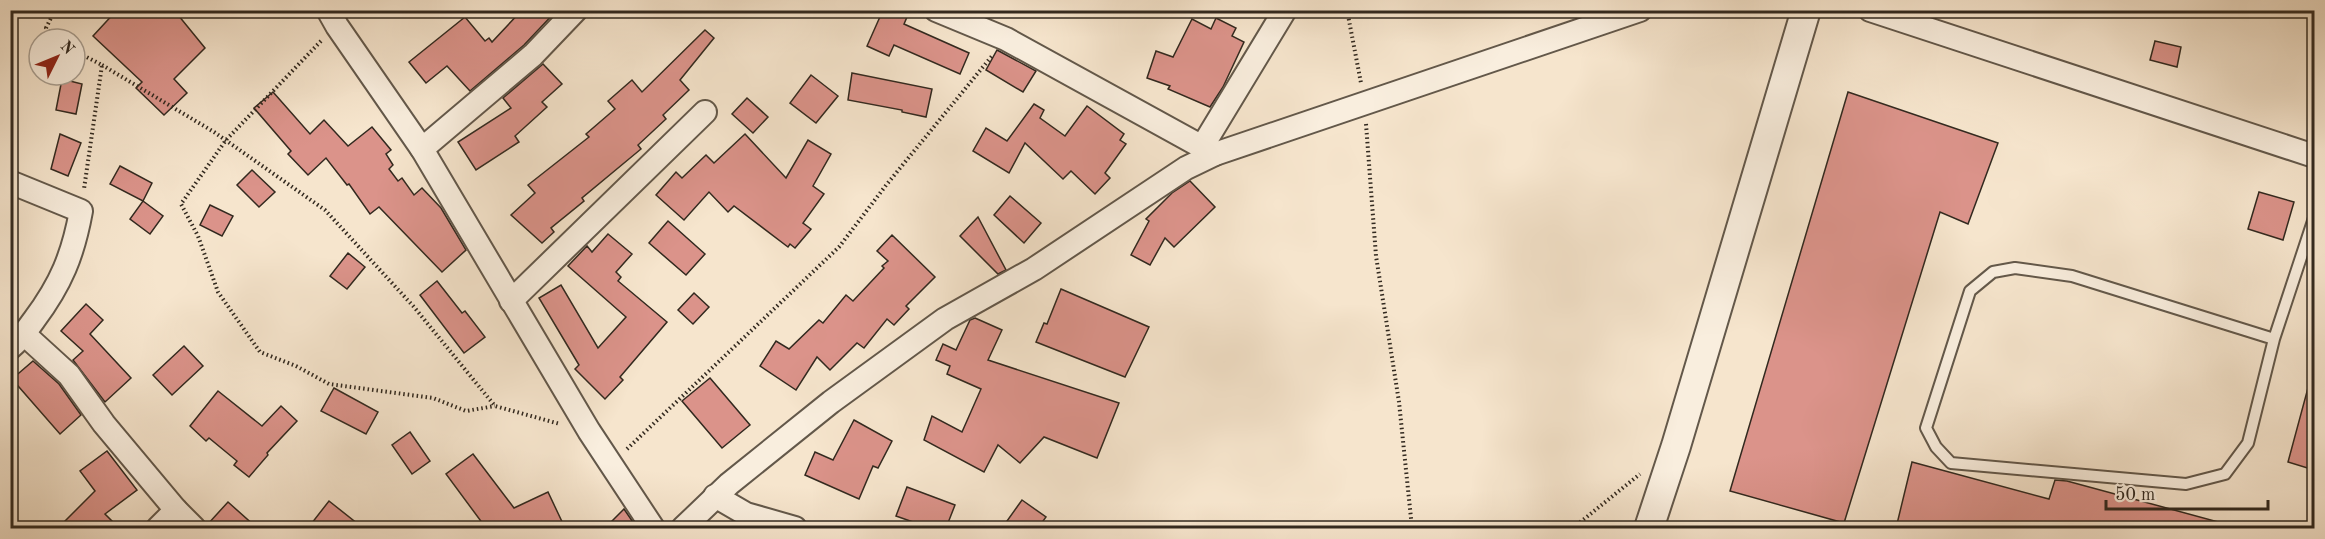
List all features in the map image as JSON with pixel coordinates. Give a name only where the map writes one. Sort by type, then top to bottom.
[{"type":"street","points":[[422,149],[533,55],[576,10]]},
{"type":"street","points":[[936,10],[1006,39],[1209,151]]},
{"type":"street","points":[[1209,151],[1285,10]]},
{"type":"street","points":[[682,528],[715,496],[831,402],[945,319],[1034,269],[1209,151],[1365,104],[1640,10]]},
{"type":"street","points":[[1649,528],[1676,446],[1806,10]]},
{"type":"street","points":[[1870,10],[2314,156]]},
{"type":"street","points":[[332,18],[422,149],[589,431],[653,528]]},
{"type":"street","points":[[511,301],[705,112]]},
{"type":"street","points":[[10,182],[81,211],[68,265],[53,295],[17,341],[69,375],[104,423],[176,510],[194,528]]},
{"type":"street","points":[[715,496],[746,514],[795,528]]},
{"type":"street","points":[[158,528],[176,510]]},
{"type":"lane","points":[[2274,339],[2072,276],[2015,268],[1993,272],[1970,291],[1926,428],[1936,447],[1951,463],[2186,484],[2225,474],[2248,443],[2274,339],[2314,218]]},
{"type":"path","points":[[1347,10],[1365,104],[1376,256],[1399,402],[1412,528]]},
{"type":"path","points":[[46,27],[53,12]]},
{"type":"path","points":[[332,18],[226,140],[181,204],[198,236],[218,292],[260,352],[296,366],[330,384],[433,398],[466,411],[495,406],[589,431]]},
{"type":"path","points":[[612,464],[840,247],[887,183],[1006,39]]},
{"type":"path","points":[[87,57],[226,140],[325,210],[414,307],[495,406]]},
{"type":"path","points":[[81,211],[102,65]]},
{"type":"path","points":[[1573,528],[1676,446]]},
{"type":"building","points":[[117,10],[174,10],[205,48],[174,79],[187,93],[164,115],[136,88],[142,82],[93,36]]},
{"type":"building","points":[[522,10],[557,10],[524,45],[470,91],[447,66],[426,83],[409,62],[465,17],[485,41],[489,38],[492,42]]},
{"type":"building","points":[[883,10],[893,10],[907,17],[904,24],[969,53],[960,74],[894,45],[889,56],[867,46]]},
{"type":"building","points":[[1216,18],[1236,28],[1232,36],[1244,42],[1223,87],[1210,107],[1168,89],[1170,86],[1147,78],[1156,51],[1173,57],[1192,19],[1211,29]]},
{"type":"building","points":[[705,30],[714,38],[680,80],[689,90],[663,115],[666,119],[638,145],[641,149],[582,198],[584,201],[551,228],[554,232],[542,243],[511,215],[535,193],[528,185],[589,137],[586,134],[615,109],[608,101],[632,80],[642,92]]},
{"type":"building","points":[[2155,41],[2181,47],[2177,67],[2150,60]]},
{"type":"building","points":[[997,50],[1036,71],[1023,92],[986,70]]},
{"type":"building","points":[[543,64],[562,84],[542,102],[547,107],[515,136],[519,142],[476,170],[458,142],[511,108],[503,98]]},
{"type":"building","points":[[852,73],[932,89],[926,117],[848,100]]},
{"type":"building","points":[[811,75],[838,96],[816,123],[790,103]]},
{"type":"building","points":[[60,87],[81,87],[76,114],[56,110]]},
{"type":"building","points":[[273,92],[310,134],[324,120],[348,146],[372,127],[391,150],[386,154],[393,165],[389,169],[398,181],[402,178],[414,195],[422,188],[441,208],[466,250],[442,272],[379,207],[370,214],[349,184],[347,185],[326,158],[308,175],[288,154],[291,151],[254,108]]},
{"type":"building","points":[[1848,92],[1998,143],[1968,224],[1940,212],[1844,523],[1730,491]]},
{"type":"building","points":[[747,98],[768,117],[753,133],[732,114]]},
{"type":"building","points":[[1034,104],[1044,110],[1040,118],[1065,136],[1087,106],[1124,134],[1120,140],[1126,144],[1105,173],[1110,178],[1095,194],[1071,171],[1063,179],[1025,143],[1009,173],[973,151],[986,128],[1007,141]]},
{"type":"building","points":[[60,134],[81,143],[68,176],[51,169]]},
{"type":"building","points":[[745,134],[786,178],[808,140],[831,154],[813,186],[824,194],[803,223],[811,229],[795,248],[790,244],[788,247],[734,206],[728,212],[709,192],[684,220],[656,195],[676,172],[682,178],[706,155],[714,163]]},
{"type":"building","points":[[120,166],[152,183],[143,201],[110,184]]},
{"type":"building","points":[[252,170],[275,192],[259,207],[237,185]]},
{"type":"building","points":[[1190,181],[1215,207],[1174,247],[1165,238],[1150,265],[1131,255],[1149,221],[1146,219],[1172,193]]},
{"type":"building","points":[[2259,192],[2294,202],[2283,240],[2248,229]]},
{"type":"building","points":[[1010,196],[1041,223],[1024,243],[994,215]]},
{"type":"building","points":[[143,201],[163,216],[150,234],[130,219]]},
{"type":"building","points":[[210,205],[233,216],[222,236],[200,225]]},
{"type":"building","points":[[978,217],[1006,270],[998,274],[960,236]]},
{"type":"building","points":[[668,221],[705,254],[686,275],[649,243]]},
{"type":"building","points":[[608,234],[632,254],[616,272],[621,277],[618,281],[667,322],[620,377],[623,380],[605,399],[575,369],[579,365],[539,298],[561,285],[598,348],[626,317],[568,266],[587,246],[592,252]]},
{"type":"building","points":[[892,235],[935,277],[906,306],[909,309],[894,325],[887,319],[864,348],[857,343],[830,370],[817,357],[796,390],[760,366],[776,341],[789,349],[819,320],[823,323],[846,295],[853,301],[884,268],[882,266],[888,261],[877,251]]},
{"type":"building","points":[[348,253],[365,267],[347,289],[330,276]]},
{"type":"building","points":[[437,281],[462,313],[465,311],[485,337],[464,353],[420,295]]},
{"type":"building","points":[[1061,289],[1149,327],[1125,377],[1036,342],[1044,323],[1047,324]]},
{"type":"building","points":[[694,293],[709,307],[693,324],[678,310]]},
{"type":"building","points":[[86,304],[103,320],[90,334],[131,378],[105,402],[73,360],[83,351],[61,331]]},
{"type":"building","points":[[975,318],[1002,330],[988,360],[1119,403],[1097,458],[1044,437],[1020,463],[998,445],[984,472],[924,440],[932,416],[962,432],[981,389],[947,374],[950,366],[936,360],[943,344],[956,350],[970,320]]},
{"type":"building","points":[[184,346],[203,366],[172,395],[153,375]]},
{"type":"building","points":[[33,361],[59,384],[81,415],[60,434],[12,379]]},
{"type":"building","points":[[710,378],[750,425],[722,448],[682,401]]},
{"type":"building","points":[[2309,384],[2314,385],[2314,470],[2288,462]]},
{"type":"building","points":[[334,388],[378,412],[366,434],[321,411]]},
{"type":"building","points":[[218,391],[262,426],[281,406],[297,421],[267,453],[268,455],[249,477],[234,465],[237,461],[209,438],[206,441],[190,426]]},
{"type":"building","points":[[854,420],[892,441],[878,468],[873,466],[859,499],[805,475],[815,452],[833,460]]},
{"type":"building","points":[[410,432],[430,461],[412,474],[392,445]]},
{"type":"building","points":[[107,451],[137,490],[105,514],[119,528],[58,528],[95,491],[80,471]]},
{"type":"building","points":[[473,454],[514,508],[548,492],[565,528],[486,528],[446,474]]},
{"type":"building","points":[[1912,462],[2049,499],[2055,480],[2067,481],[2222,523],[2221,528],[1896,528]]},
{"type":"building","points":[[907,487],[955,505],[946,528],[930,528],[896,516]]},
{"type":"building","points":[[1022,500],[1046,517],[1038,528],[1002,528]]},
{"type":"building","points":[[329,501],[363,528],[308,528]]},
{"type":"building","points":[[228,502],[257,528],[207,528],[207,525]]},
{"type":"building","points":[[624,509],[637,528],[605,528]]}]
